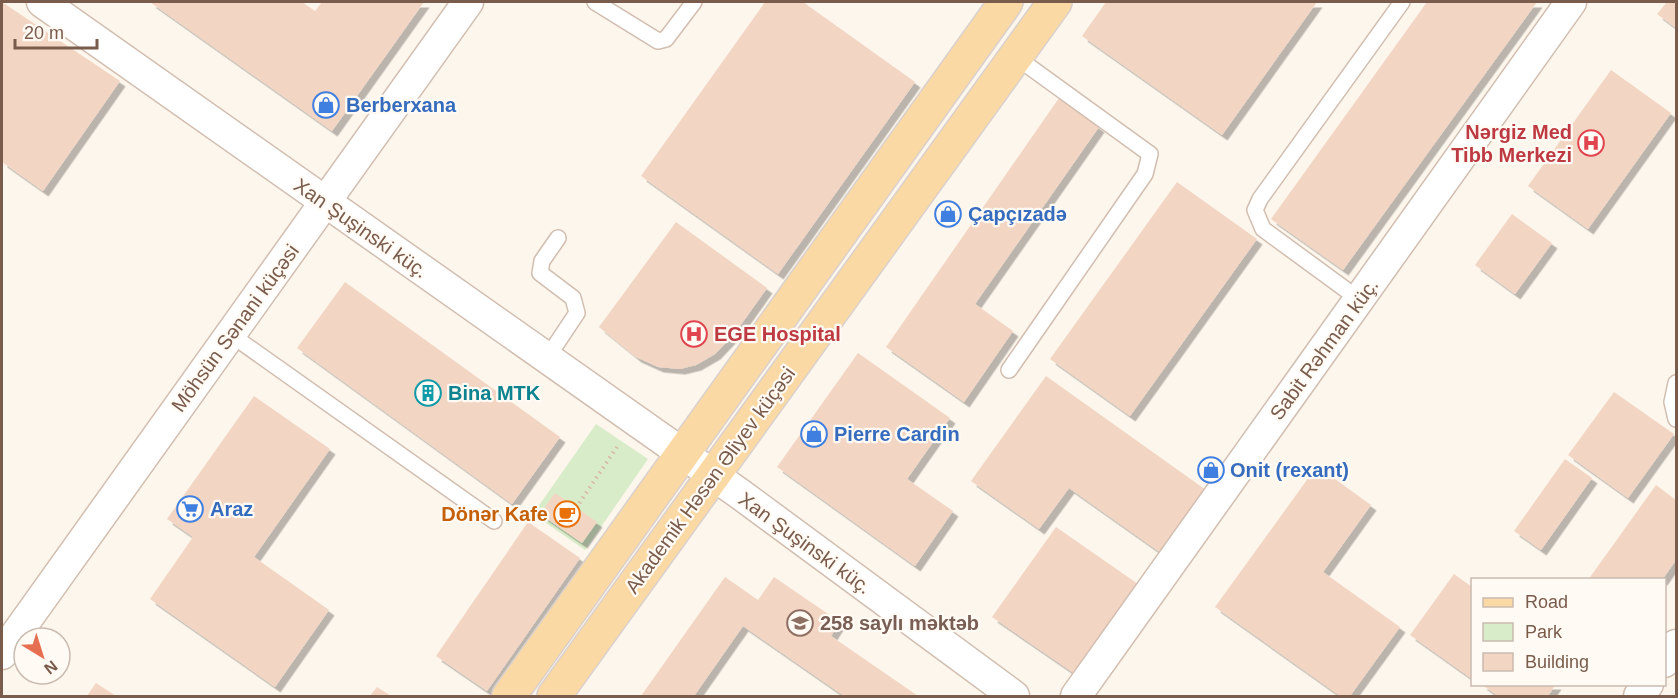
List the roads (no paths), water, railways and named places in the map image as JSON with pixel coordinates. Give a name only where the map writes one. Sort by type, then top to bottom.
[{"type":"main road","name":"Akademik Həsən Əliyev küçəsi","points":[[509,696],[1006,2]]},
{"type":"main road","name":"Akademik Həsən Əliyev küçəsi","points":[[554,696],[1055,2]]},
{"type":"street","name":"Xan Şuşinski küç.","points":[[42,2],[324,203],[682,453],[1014,696]]},
{"type":"street","name":"Möhsün Sənani küçəsi","points":[[2,654],[468,2]]},
{"type":"street","name":"Sabit Rəhman küç.","points":[[1076,696],[1571,2]]},
{"type":"street","points":[[1666,661],[1677,645]]},
{"type":"lane","points":[[595,2],[658,41],[666,39],[694,2]]},
{"type":"lane","points":[[1360,300],[1263,229],[1255,210],[1260,199],[1402,2]]},
{"type":"lane","points":[[1009,370],[1145,174],[1150,154],[1016,57]]},
{"type":"lane","points":[[547,358],[577,313],[573,298],[540,273],[542,261],[558,238]]},
{"type":"lane","points":[[231,334],[494,521]]},
{"type":"lane","points":[[1677,383],[1672,402],[1677,419]]},
{"type":"place","name":"Berberxana","points":[[326,105]]},
{"type":"place","name":"Nərgiz Med Tibb Merkezi","points":[[1591,143]]},
{"type":"place","name":"Çapçızadə","points":[[948,214]]},
{"type":"place","name":"EGE Hospital","points":[[694,334]]},
{"type":"place","name":"Bina MTK","points":[[428,393]]},
{"type":"place","name":"Pierre Cardin","points":[[814,434]]},
{"type":"place","name":"Onit (rexant)","points":[[1211,470]]},
{"type":"place","name":"Araz","points":[[190,509]]},
{"type":"place","name":"Dönər Kafe","points":[[567,514]]},
{"type":"place","name":"258 saylı məktəb","points":[[800,623]]}]
